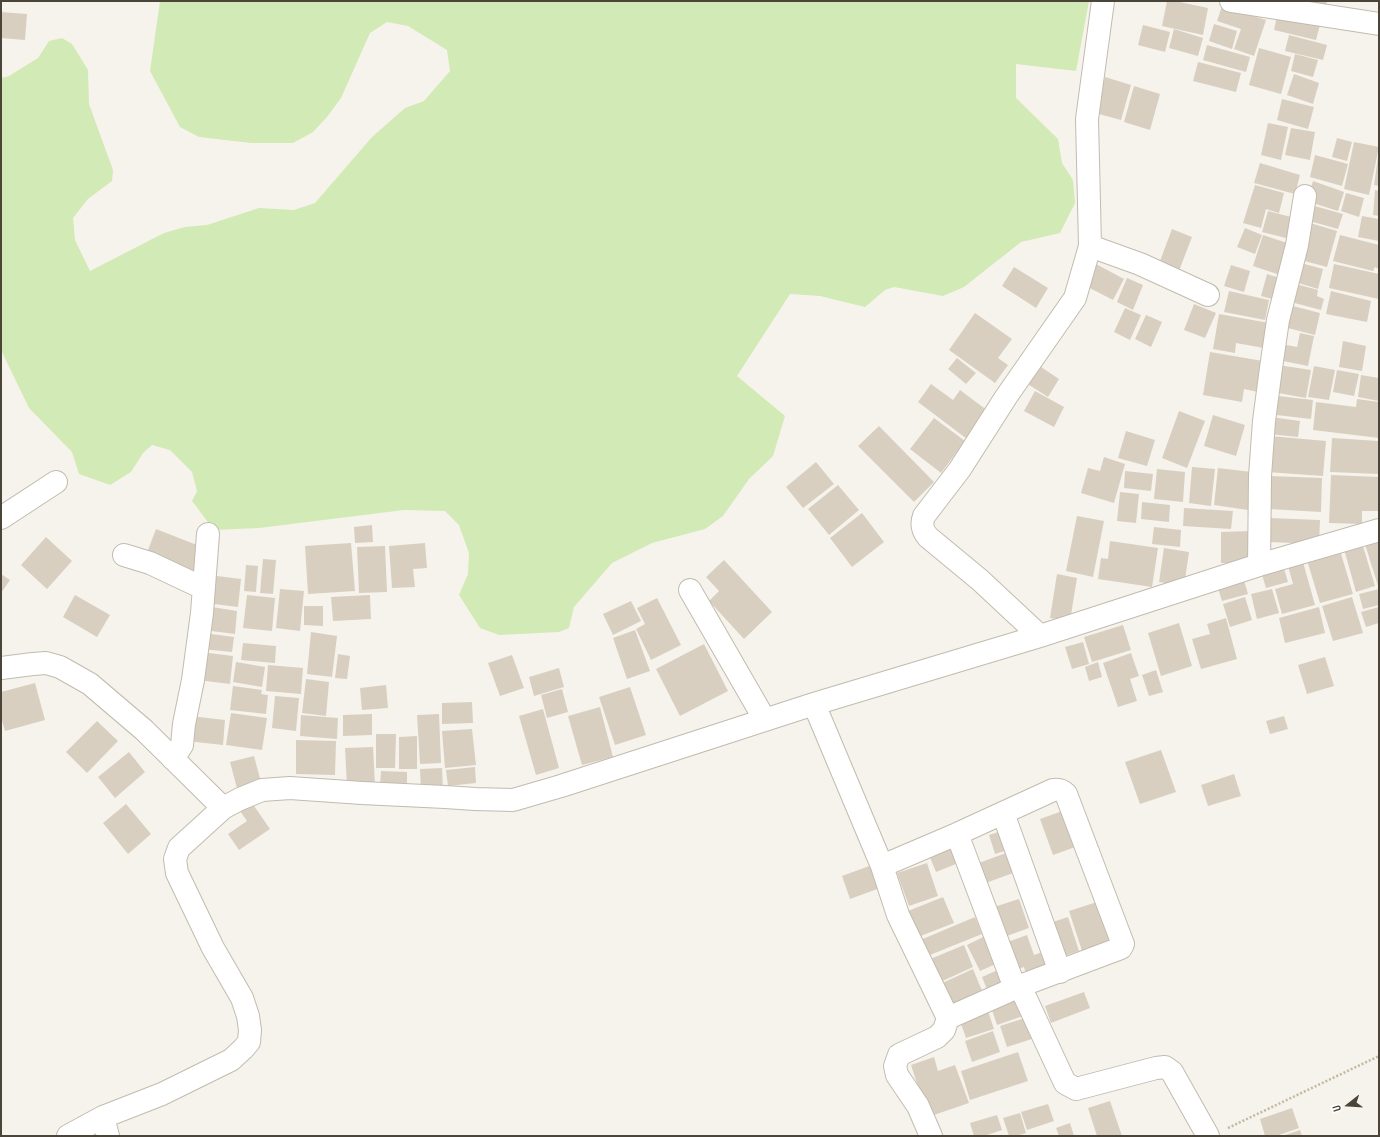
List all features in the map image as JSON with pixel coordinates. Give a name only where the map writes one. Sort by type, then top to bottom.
[{"type":"street","points":[[1040,636],[980,580],[928,537],[924,532],[922,521],[924,516],[960,469],[1006,397],[1075,298],[1090,246],[1087,120],[1103,1]]},
{"type":"street","points":[[1231,1],[1379,24]]},
{"type":"street","points":[[1259,565],[1260,476],[1264,421],[1278,320],[1297,245],[1306,196]]},
{"type":"street","points":[[1090,246],[1140,264],[1208,295]]},
{"type":"street","points":[[1,518],[56,482]]},
{"type":"street","points":[[68,1136],[106,1127],[162,1094],[231,1060],[243,1050],[249,1042],[250,1030],[248,1016],[242,998],[213,948],[175,867],[175,859],[179,848],[222,808],[240,799],[262,790],[290,788],[362,794],[445,797],[475,800],[513,800],[561,786],[814,704],[1040,636],[1259,565],[1379,530]]},
{"type":"street","points":[[173,759],[182,745],[184,724],[193,680],[202,613],[208,534]]},
{"type":"street","points":[[124,555],[150,563],[203,588]]},
{"type":"street","points":[[690,590],[766,720]]},
{"type":"street","points":[[1,668],[46,664],[60,667],[90,684],[144,730],[222,808]]},
{"type":"street","points":[[814,704],[882,866],[898,916],[948,1018],[944,1030],[937,1037],[899,1055],[895,1066],[897,1075],[918,1106],[931,1136]]},
{"type":"street","points":[[882,866],[957,834],[1053,790],[1059,789],[1066,794],[1123,944],[1118,950],[1020,986],[948,1018]]},
{"type":"street","points":[[1003,813],[1060,972]]},
{"type":"street","points":[[957,834],[1012,980],[1020,986],[1065,1083],[1076,1089],[1165,1067],[1172,1072],[1217,1133]]},
{"type":"path","points":[[1217,1133],[1379,1056]]},
{"type":"green space","points":[[160,1],[1089,1],[1076,71],[1016,64],[1016,98],[1058,139],[1062,163],[1073,180],[1075,203],[1060,233],[1021,242],[964,287],[943,296],[894,287],[885,290],[865,307],[820,296],[790,294],[737,376],[785,416],[773,456],[749,479],[723,516],[705,529],[652,543],[612,563],[574,607],[569,628],[559,632],[499,635],[480,628],[459,595],[468,574],[469,553],[459,525],[445,511],[404,510],[259,528],[214,530],[192,501],[197,491],[192,472],[170,450],[152,445],[143,453],[131,472],[110,485],[79,474],[72,452],[29,408],[1,350],[1,78],[9,76],[38,58],[49,41],[62,38],[72,44],[88,70],[89,104],[113,170],[112,181],[88,199],[73,218],[75,240],[90,271],[164,233],[185,227],[207,225],[259,208],[294,210],[315,203],[372,137],[405,108],[424,101],[450,71],[447,50],[408,26],[387,22],[370,33],[341,98],[327,117],[313,132],[293,143],[251,143],[199,137],[180,127],[150,71]]},
{"type":"building","points":[[1167,1],[1175,1],[1208,8],[1203,35],[1162,26]]},
{"type":"building","points":[[1303,1],[1327,1],[1325,13],[1302,8]]},
{"type":"building","points":[[1222,6],[1266,20],[1254,56],[1234,49],[1241,29],[1217,21]]},
{"type":"building","points":[[1278,11],[1321,21],[1316,40],[1274,30]]},
{"type":"building","points":[[1,12],[27,14],[25,40],[1,38]]},
{"type":"building","points":[[1214,24],[1237,31],[1232,49],[1209,41]]},
{"type":"building","points":[[1143,25],[1170,32],[1165,52],[1138,45]]},
{"type":"building","points":[[1174,29],[1203,38],[1198,56],[1169,48]]},
{"type":"building","points":[[1289,35],[1327,45],[1323,60],[1285,51]]},
{"type":"building","points":[[1207,45],[1250,57],[1246,72],[1203,60]]},
{"type":"building","points":[[1259,48],[1291,57],[1281,94],[1249,85]]},
{"type":"building","points":[[1295,54],[1318,60],[1313,77],[1291,71]]},
{"type":"building","points":[[1198,62],[1241,73],[1236,92],[1193,81]]},
{"type":"building","points":[[1294,74],[1319,83],[1313,104],[1287,95]]},
{"type":"building","points":[[1105,77],[1131,85],[1121,120],[1095,113]]},
{"type":"building","points":[[1134,86],[1160,94],[1150,130],[1124,122]]},
{"type":"building","points":[[1282,99],[1314,107],[1308,129],[1277,120]]},
{"type":"building","points":[[1268,123],[1288,127],[1281,160],[1261,155]]},
{"type":"building","points":[[1291,128],[1315,132],[1310,160],[1285,155]]},
{"type":"building","points":[[1337,138],[1352,142],[1347,161],[1332,157]]},
{"type":"building","points":[[1354,142],[1379,147],[1369,195],[1344,189]]},
{"type":"building","points":[[1315,155],[1348,164],[1342,186],[1310,177]]},
{"type":"building","points":[[1379,157],[1379,186],[1374,185]]},
{"type":"building","points":[[1260,163],[1300,175],[1295,194],[1254,183]]},
{"type":"building","points":[[1313,181],[1344,192],[1338,211],[1307,201]]},
{"type":"building","points":[[1255,185],[1284,193],[1279,213],[1266,209],[1261,228],[1243,223]]},
{"type":"building","points":[[1375,190],[1379,191],[1379,216],[1373,215]]},
{"type":"building","points":[[1346,193],[1364,198],[1359,217],[1341,211]]},
{"type":"building","points":[[1311,205],[1343,214],[1338,229],[1306,220]]},
{"type":"building","points":[[1268,211],[1295,218],[1290,239],[1262,232]]},
{"type":"building","points":[[1362,216],[1379,219],[1379,241],[1358,237]]},
{"type":"building","points":[[1307,222],[1337,231],[1327,267],[1297,259]]},
{"type":"building","points":[[1245,228],[1262,235],[1255,254],[1237,247]]},
{"type":"building","points":[[1172,229],[1192,237],[1177,276],[1157,269]]},
{"type":"building","points":[[1263,235],[1296,246],[1286,277],[1253,266]]},
{"type":"building","points":[[1340,235],[1379,245],[1379,269],[1375,267],[1373,271],[1333,261]]},
{"type":"building","points":[[1297,262],[1323,269],[1318,289],[1292,281]]},
{"type":"building","points":[[1094,263],[1124,279],[1113,300],[1082,284]]},
{"type":"building","points":[[1334,264],[1379,274],[1379,299],[1329,288]]},
{"type":"building","points":[[1231,265],[1250,271],[1244,292],[1224,286]]},
{"type":"building","points":[[1014,267],[1048,288],[1036,308],[1002,286]]},
{"type":"building","points":[[1267,274],[1286,280],[1280,301],[1261,296]]},
{"type":"building","points":[[1127,278],[1143,285],[1133,310],[1117,302]]},
{"type":"building","points":[[1292,283],[1318,290],[1317,296],[1324,299],[1321,310],[1287,301]]},
{"type":"building","points":[[1229,291],[1269,300],[1265,320],[1224,312]]},
{"type":"building","points":[[1331,291],[1371,301],[1367,322],[1326,314]]},
{"type":"building","points":[[1194,304],[1216,313],[1205,338],[1184,330]]},
{"type":"building","points":[[1285,304],[1320,313],[1315,335],[1280,326]]},
{"type":"building","points":[[1125,308],[1141,315],[1130,340],[1114,332]]},
{"type":"building","points":[[975,313],[1012,339],[998,358],[1008,365],[995,383],[949,350]]},
{"type":"building","points":[[1219,314],[1269,323],[1264,348],[1236,343],[1235,353],[1213,349]]},
{"type":"building","points":[[1146,315],[1162,322],[1151,347],[1135,339]]},
{"type":"building","points":[[1300,333],[1314,336],[1308,366],[1278,360],[1281,344],[1297,347]]},
{"type":"building","points":[[1343,341],[1366,346],[1362,371],[1339,367]]},
{"type":"building","points":[[1210,352],[1263,361],[1258,392],[1244,389],[1242,402],[1203,395]]},
{"type":"building","points":[[957,358],[976,373],[966,384],[948,369]]},
{"type":"building","points":[[1035,363],[1059,379],[1048,397],[1023,381]]},
{"type":"building","points":[[1278,365],[1311,370],[1306,398],[1273,392]]},
{"type":"building","points":[[1314,366],[1335,370],[1329,400],[1308,397]]},
{"type":"building","points":[[1337,370],[1359,374],[1354,396],[1333,392]]},
{"type":"building","points":[[1361,375],[1379,378],[1379,401],[1358,397]]},
{"type":"building","points":[[931,384],[953,400],[960,390],[988,411],[967,439],[918,402]]},
{"type":"building","points":[[1035,391],[1064,407],[1054,427],[1024,411]]},
{"type":"building","points":[[1270,395],[1313,400],[1311,419],[1268,414]]},
{"type":"building","points":[[1357,399],[1379,402],[1379,438],[1313,430],[1316,402],[1356,407]]},
{"type":"building","points":[[1179,411],[1205,421],[1187,468],[1162,458]]},
{"type":"building","points":[[1213,415],[1245,425],[1236,456],[1204,446]]},
{"type":"building","points":[[1271,417],[1300,421],[1298,437],[1269,434]]},
{"type":"building","points":[[934,418],[965,441],[941,473],[910,449]]},
{"type":"building","points":[[879,426],[934,482],[914,502],[858,446]]},
{"type":"building","points":[[1126,431],[1155,440],[1147,466],[1118,458]]},
{"type":"building","points":[[1270,436],[1326,441],[1323,476],[1267,472]]},
{"type":"building","points":[[1332,438],[1379,441],[1379,474],[1330,472]]},
{"type":"building","points":[[1104,457],[1125,464],[1114,503],[1081,493],[1088,468],[1100,471]]},
{"type":"building","points":[[816,462],[834,484],[803,508],[786,487]]},
{"type":"building","points":[[1192,467],[1215,469],[1211,506],[1189,503]]},
{"type":"building","points":[[1218,468],[1252,472],[1248,510],[1214,505]]},
{"type":"building","points":[[1157,469],[1185,472],[1183,502],[1154,499]]},
{"type":"building","points":[[1125,471],[1153,474],[1151,491],[1124,488]]},
{"type":"building","points":[[1331,475],[1379,477],[1379,511],[1362,511],[1362,524],[1329,523]]},
{"type":"building","points":[[1271,476],[1322,478],[1321,512],[1269,509]]},
{"type":"building","points":[[838,485],[859,510],[829,535],[808,509]]},
{"type":"building","points":[[1120,492],[1139,494],[1136,523],[1117,521]]},
{"type":"building","points":[[1142,502],[1170,505],[1169,522],[1141,519]]},
{"type":"building","points":[[1184,508],[1233,511],[1231,529],[1183,526]]},
{"type":"building","points":[[862,513],[884,542],[852,567],[830,538]]},
{"type":"building","points":[[1077,516],[1104,521],[1093,577],[1066,571]]},
{"type":"building","points":[[1269,518],[1320,520],[1319,544],[1268,542]]},
{"type":"building","points":[[372,525],[373,542],[355,543],[354,527]]},
{"type":"building","points":[[1154,527],[1181,530],[1180,547],[1152,544]]},
{"type":"building","points":[[156,529],[202,547],[191,577],[145,558]]},
{"type":"building","points":[[1251,531],[1251,563],[1221,563],[1221,532]]},
{"type":"building","points":[[46,537],[72,561],[47,589],[21,565]]},
{"type":"building","points":[[1379,537],[1379,589],[1364,541]]},
{"type":"building","points":[[1110,541],[1158,548],[1152,587],[1098,579],[1101,558],[1108,559]]},
{"type":"building","points":[[351,543],[355,591],[308,594],[305,546]]},
{"type":"building","points":[[425,543],[427,568],[413,569],[415,587],[392,588],[389,546]]},
{"type":"building","points":[[1362,543],[1375,586],[1356,592],[1344,549]]},
{"type":"building","points":[[385,546],[387,592],[359,593],[357,547]]},
{"type":"building","points":[[1339,547],[1353,594],[1320,603],[1306,557]]},
{"type":"building","points":[[1164,548],[1189,552],[1184,586],[1159,582]]},
{"type":"building","points":[[263,559],[276,560],[273,594],[260,593]]},
{"type":"building","points":[[724,560],[772,612],[744,639],[709,601],[719,591],[706,577]]},
{"type":"building","points":[[1282,562],[1288,582],[1266,588],[1260,568]]},
{"type":"building","points":[[1303,562],[1315,605],[1282,614],[1275,589],[1293,584],[1288,566]]},
{"type":"building","points":[[246,565],[258,566],[256,592],[244,591]]},
{"type":"building","points":[[1,574],[10,580],[1,593]]},
{"type":"building","points":[[1057,574],[1077,578],[1070,621],[1050,618]]},
{"type":"building","points":[[209,575],[241,579],[238,607],[206,603]]},
{"type":"building","points":[[1243,577],[1248,594],[1222,601],[1217,585]]},
{"type":"building","points":[[280,589],[304,591],[300,631],[276,628]]},
{"type":"building","points":[[1272,589],[1279,613],[1257,619],[1251,594]]},
{"type":"building","points":[[1379,589],[1379,605],[1363,609],[1359,594]]},
{"type":"building","points":[[75,595],[110,615],[97,637],[63,617]]},
{"type":"building","points":[[247,595],[275,598],[272,631],[243,628]]},
{"type":"building","points":[[370,595],[371,619],[333,621],[331,597]]},
{"type":"building","points":[[1245,597],[1252,620],[1230,627],[1223,604]]},
{"type":"building","points":[[1352,597],[1363,633],[1333,641],[1322,606]]},
{"type":"building","points":[[657,598],[681,645],[651,660],[636,629],[645,624],[637,608]]},
{"type":"building","points":[[631,601],[641,621],[613,635],[603,614]]},
{"type":"building","points":[[206,606],[237,611],[235,634],[203,630]]},
{"type":"building","points":[[304,606],[323,606],[323,626],[304,625]]},
{"type":"building","points":[[1319,607],[1325,633],[1285,643],[1279,618]]},
{"type":"building","points":[[1379,607],[1379,623],[1366,627],[1361,612]]},
{"type":"building","points":[[1226,618],[1237,659],[1201,669],[1192,639],[1210,634],[1207,624]]},
{"type":"building","points":[[1179,623],[1192,666],[1161,676],[1148,633]]},
{"type":"building","points":[[1123,625],[1131,650],[1092,662],[1084,637]]},
{"type":"building","points":[[635,630],[650,671],[627,679],[613,638]]},
{"type":"building","points":[[311,632],[337,636],[332,677],[307,674]]},
{"type":"building","points":[[204,633],[234,637],[232,652],[202,649]]},
{"type":"building","points":[[1083,642],[1089,664],[1072,669],[1065,647]]},
{"type":"building","points":[[243,643],[276,646],[275,663],[241,660]]},
{"type":"building","points":[[704,644],[728,691],[680,716],[656,669]]},
{"type":"building","points":[[201,652],[233,656],[230,684],[198,680]]},
{"type":"building","points":[[1131,653],[1139,676],[1130,679],[1137,701],[1118,707],[1103,663]]},
{"type":"building","points":[[338,654],[350,656],[347,679],[335,678]]},
{"type":"building","points":[[512,655],[524,688],[500,696],[488,663]]},
{"type":"building","points":[[1325,657],[1334,686],[1307,694],[1298,665]]},
{"type":"building","points":[[236,662],[265,667],[262,687],[233,682]]},
{"type":"building","points":[[1098,662],[1102,677],[1089,681],[1085,667]]},
{"type":"building","points":[[268,665],[303,668],[301,694],[266,691]]},
{"type":"building","points":[[559,668],[564,687],[534,696],[529,677]]},
{"type":"building","points":[[1156,670],[1163,692],[1149,696],[1142,675]]},
{"type":"building","points":[[306,679],[329,682],[326,716],[302,713]]},
{"type":"building","points":[[35,683],[45,720],[5,731],[1,717],[1,692]]},
{"type":"building","points":[[386,685],[388,708],[362,710],[360,688]]},
{"type":"building","points":[[233,686],[262,690],[261,694],[268,695],[266,714],[230,710]]},
{"type":"building","points":[[630,687],[646,735],[615,745],[599,697]]},
{"type":"building","points":[[562,689],[568,712],[547,718],[541,695]]},
{"type":"building","points":[[275,696],[299,698],[296,731],[272,728]]},
{"type":"building","points":[[472,702],[473,723],[442,724],[442,703]]},
{"type":"building","points":[[600,707],[613,757],[582,765],[568,716]]},
{"type":"building","points":[[543,709],[559,768],[536,775],[519,716]]},
{"type":"building","points":[[231,713],[267,718],[262,750],[226,745]]},
{"type":"building","points":[[372,714],[372,735],[343,736],[343,715]]},
{"type":"building","points":[[439,714],[441,763],[420,764],[417,715]]},
{"type":"building","points":[[301,715],[338,718],[337,739],[300,736]]},
{"type":"building","points":[[190,716],[225,720],[223,745],[187,741]]},
{"type":"building","points":[[1284,716],[1288,729],[1270,734],[1266,721]]},
{"type":"building","points":[[97,721],[118,741],[87,773],[66,752]]},
{"type":"building","points":[[472,729],[476,765],[445,768],[442,731]]},
{"type":"building","points":[[376,734],[396,734],[395,768],[376,768]]},
{"type":"building","points":[[417,736],[417,769],[399,769],[399,737]]},
{"type":"building","points":[[296,740],[336,741],[335,775],[296,774]]},
{"type":"building","points":[[373,747],[375,785],[347,786],[345,748]]},
{"type":"building","points":[[1161,750],[1176,792],[1140,804],[1125,762]]},
{"type":"building","points":[[129,752],[145,772],[115,798],[98,777]]},
{"type":"building","points":[[254,756],[262,786],[238,792],[230,762]]},
{"type":"building","points":[[475,767],[476,783],[448,786],[446,770]]},
{"type":"building","points":[[442,768],[443,790],[421,790],[420,769]]},
{"type":"building","points":[[381,771],[407,772],[407,787],[380,786]]},
{"type":"building","points":[[1234,774],[1241,796],[1208,806],[1201,785]]},
{"type":"building","points":[[250,800],[270,829],[239,850],[228,834],[247,821],[238,808]]},
{"type":"building","points":[[126,804],[151,834],[128,854],[103,823]]},
{"type":"building","points":[[1065,810],[1078,846],[1053,855],[1040,819]]},
{"type":"building","points":[[1004,830],[1011,849],[995,854],[989,835]]},
{"type":"building","points":[[953,845],[961,862],[936,872],[929,855]]},
{"type":"building","points":[[1006,853],[1013,873],[983,884],[976,864]]},
{"type":"building","points":[[927,863],[938,896],[909,906],[897,873]]},
{"type":"building","points":[[872,865],[880,888],[850,899],[842,876]]},
{"type":"building","points":[[943,897],[954,923],[918,937],[908,911]]},
{"type":"building","points":[[1019,899],[1029,928],[1004,937],[994,907]]},
{"type":"building","points":[[1100,901],[1115,946],[1084,957],[1069,911]]},
{"type":"building","points":[[975,917],[982,934],[925,957],[918,941]]},
{"type":"building","points":[[1068,917],[1079,951],[1058,958],[1047,924]]},
{"type":"building","points":[[1027,935],[1034,955],[1045,951],[1050,966],[1026,974],[1024,967],[1012,971],[1002,944]]},
{"type":"building","points":[[985,936],[998,963],[980,971],[967,945]]},
{"type":"building","points":[[964,945],[973,967],[938,983],[928,960]]},
{"type":"building","points":[[973,969],[983,993],[948,1008],[938,985]]},
{"type":"building","points":[[1000,969],[1006,984],[988,992],[982,977]]},
{"type":"building","points":[[1084,992],[1090,1008],[1051,1023],[1045,1006]]},
{"type":"building","points":[[1018,994],[1026,1015],[997,1025],[990,1004]]},
{"type":"building","points":[[987,1008],[994,1029],[966,1038],[959,1018]]},
{"type":"building","points":[[1028,1017],[1035,1038],[1007,1047],[1000,1026]]},
{"type":"building","points":[[993,1031],[1000,1052],[972,1062],[965,1041]]},
{"type":"building","points":[[1018,1052],[1028,1081],[970,1100],[961,1071]]},
{"type":"building","points":[[934,1057],[938,1071],[955,1065],[969,1103],[928,1117],[911,1065]]},
{"type":"building","points":[[1110,1101],[1122,1136],[1097,1136],[1088,1108]]},
{"type":"building","points":[[1048,1104],[1054,1121],[1027,1130],[1021,1112]]},
{"type":"building","points":[[1292,1108],[1299,1128],[1276,1136],[1265,1136],[1260,1119]]},
{"type":"building","points":[[1020,1113],[1026,1133],[1016,1136],[1009,1136],[1003,1118]]},
{"type":"building","points":[[997,1115],[1002,1130],[984,1136],[974,1136],[970,1123]]},
{"type":"building","points":[[1070,1123],[1074,1136],[1059,1136],[1056,1128]]},
{"type":"building","points":[[1300,1130],[1302,1136],[1282,1136]]}]
